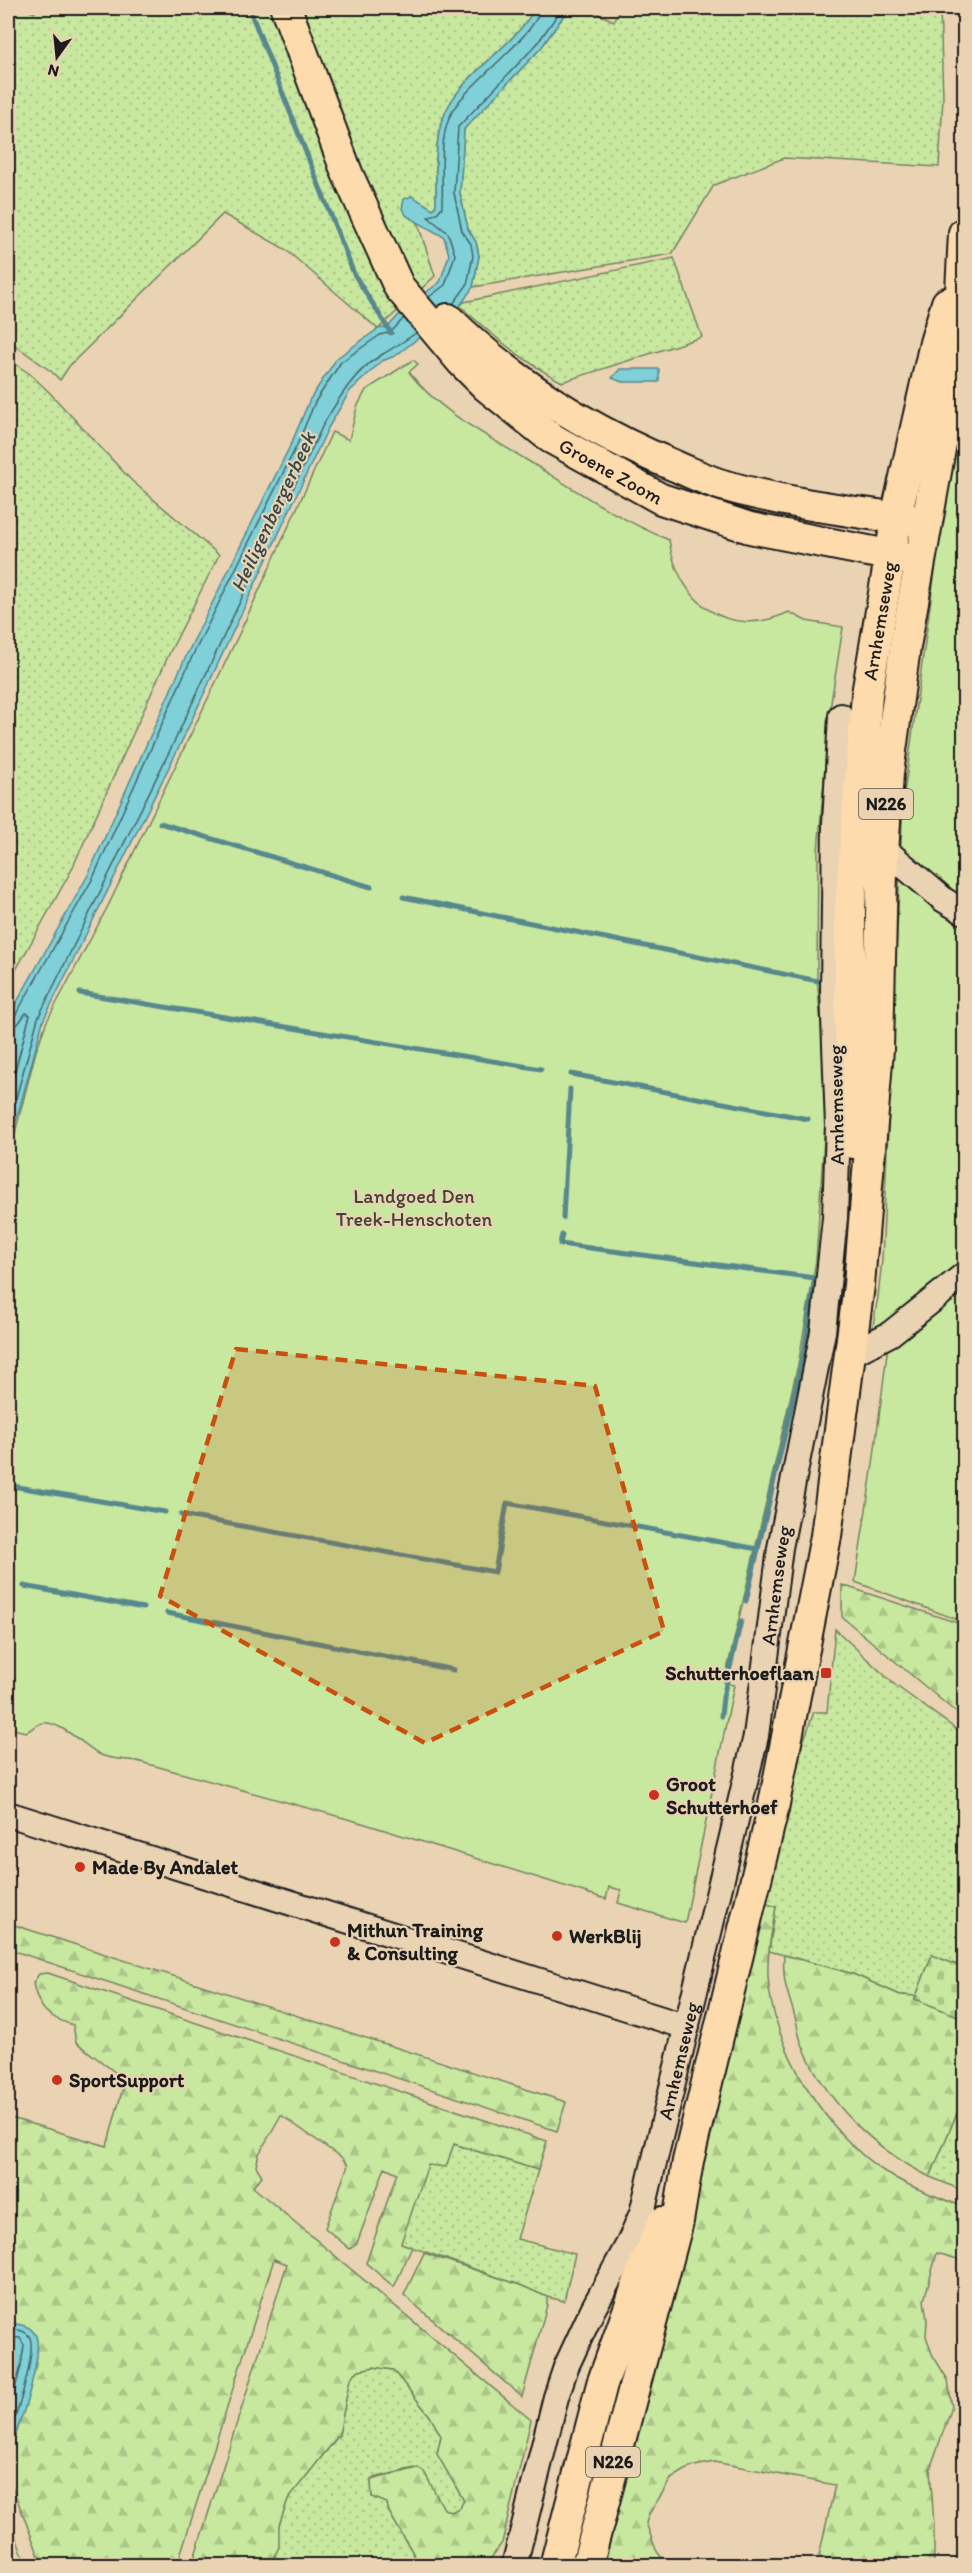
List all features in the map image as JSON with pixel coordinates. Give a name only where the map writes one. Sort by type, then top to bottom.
[{"type":"main road","name":"Groene Zoom","points":[[286,8],[347,173],[381,251],[403,283],[470,355],[486,386],[551,438],[661,499],[750,528],[889,556],[921,560]]},
{"type":"main road","name":"Arnhemseweg","points":[[859,1285],[850,1018],[849,908],[867,694],[897,518],[935,342],[963,243]]},
{"type":"main road","name":"Arnhemseweg","points":[[587,2565],[678,2221],[688,2161],[773,1809],[828,1518],[859,1285],[878,1049],[888,773],[905,647],[949,398],[960,310],[963,243]]},
{"type":"main road","name":"Groene Zoom","points":[[470,355],[558,407],[652,456],[723,486],[790,502],[927,522]]},
{"type":"main road","name":"Arnhemseweg","points":[[557,2557],[605,2374],[641,2275],[688,2161]]},
{"type":"street","name":"Arnhemseweg","points":[[514,2565],[556,2397],[566,2367],[642,2213],[756,1736],[780,1548],[823,1332],[835,1218],[838,1126],[833,991],[835,834],[841,716]]},
{"type":"street","points":[[884,849],[945,900],[964,912]]},
{"type":"street","points":[[851,1354],[890,1334],[964,1275]]},
{"type":"street","points":[[8,1814],[687,2027]]},
{"type":"highlighted area","points":[[236,1349],[595,1386],[664,1631],[425,1743],[160,1596]]},
{"type":"green space","points":[[8,8],[24,8],[34,13],[38,8],[535,8],[515,35],[466,83],[447,109],[437,144],[436,205],[433,209],[417,200],[407,216],[417,221],[435,276],[378,329],[285,249],[223,214],[70,365],[60,380],[8,340]]},
{"type":"green space","points":[[569,8],[585,8],[614,21],[621,8],[676,8],[686,12],[688,8],[940,8],[943,97],[939,167],[784,158],[714,185],[672,254],[473,287],[479,256],[476,242],[468,229],[460,193],[464,129],[541,48]]},
{"type":"green space","points":[[674,258],[702,337],[562,382],[509,347],[460,306],[464,302]]},
{"type":"green space","points":[[8,359],[30,374],[48,391],[132,481],[219,555],[170,652],[71,871],[8,984]]},
{"type":"green space","name":"Landgoed Den Treek-Henschoten","points":[[413,360],[418,364],[409,372],[434,399],[463,421],[632,523],[669,540],[674,562],[683,581],[695,598],[710,610],[727,618],[746,622],[767,620],[789,612],[806,621],[843,627],[830,709],[818,851],[817,977],[827,1093],[816,1260],[799,1360],[724,1683],[734,1685],[685,1923],[618,1903],[621,1890],[609,1887],[606,1899],[362,1823],[137,1761],[103,1756],[64,1730],[49,1723],[38,1724],[26,1732],[8,1728],[8,1603],[15,1579],[13,1539],[8,1518],[8,1160],[36,1051],[46,1023],[108,906],[239,634],[332,432],[349,440],[357,407],[366,390]]},
{"type":"green space","points":[[964,360],[964,1622],[855,1582],[888,1345],[867,1360],[882,1260],[903,801]]},
{"type":"green space","points":[[842,1585],[964,1625],[964,1719],[842,1617]]},
{"type":"green space","points":[[835,1629],[895,1685],[964,1735],[964,1968],[932,1955],[916,1996],[900,1995],[853,1974],[769,1951],[776,1907],[758,1901],[785,1793],[814,1712],[827,1712]]},
{"type":"green space","points":[[758,1901],[776,1907],[769,1950],[768,1976],[779,2031],[791,2059],[823,2112],[863,2156],[885,2172],[914,2187],[964,2207],[964,2261],[937,2253],[924,2300],[927,2320],[926,2336],[932,2354],[948,2380],[952,2407],[930,2469],[934,2565],[856,2565],[819,2556],[835,2485],[714,2462],[690,2467],[671,2479],[649,2514],[646,2523],[656,2550],[661,2557],[675,2565],[599,2566]]},
{"type":"green space","points":[[8,1923],[566,2102],[557,2131],[8,1949]]},
{"type":"green space","points":[[784,1955],[853,1974],[900,1995],[916,1996],[915,1998],[959,2016],[964,2002],[964,2096],[930,2177],[909,2166],[871,2138],[838,2105],[824,2086],[801,2041],[785,1980]]},
{"type":"green space","points":[[932,1955],[964,1968],[964,2002],[960,2017],[915,1999]]},
{"type":"green space","points":[[48,1973],[547,2141],[538,2170],[454,2144],[446,2167],[428,2165],[401,2243],[412,2247],[394,2287],[366,2263],[397,2173],[385,2167],[357,2243],[350,2249],[325,2228],[348,2165],[342,2158],[281,2115],[259,2154],[256,2166],[262,2176],[253,2187],[531,2420],[502,2543],[486,2565],[420,2565],[389,2512],[387,2503],[372,2497],[371,2480],[418,2468],[424,2472],[444,2509],[452,2512],[464,2501],[437,2454],[441,2436],[430,2416],[393,2370],[374,2367],[359,2370],[353,2375],[349,2383],[339,2435],[288,2499],[279,2525],[279,2547],[270,2565],[192,2565],[287,2264],[274,2259],[177,2565],[48,2565],[39,2556],[8,2476],[8,2447],[17,2432],[37,2351],[16,2324],[8,2324],[8,2135],[11,2118],[107,2146],[125,2080],[76,2042],[73,2025],[56,2019],[41,2006],[33,1983],[39,1974]]},
{"type":"green space","points":[[964,2096],[964,2191],[930,2177]]},
{"type":"green space","points":[[453,2144],[538,2170],[517,2239],[575,2254],[564,2301],[547,2297],[520,2285],[400,2243],[428,2164]]},
{"type":"green space","points":[[424,2253],[520,2285],[547,2297],[547,2305],[522,2397],[404,2295]]},
{"type":"green space","points":[[374,2367],[393,2370],[430,2416],[441,2436],[437,2454],[464,2501],[452,2512],[444,2509],[424,2472],[414,2468],[374,2478],[371,2480],[372,2497],[387,2503],[389,2512],[420,2565],[270,2566],[275,2559],[279,2525],[288,2499],[339,2435],[349,2383],[353,2374],[359,2370]]},
{"type":"green space","points":[[8,2515],[22,2554],[30,2565],[8,2565]]},
{"type":"green space","points":[[758,2559],[796,2565],[743,2565]]},
{"type":"water","name":"Heiligenbergerbeek","points":[[535,8],[569,8],[541,48],[464,129],[460,193],[468,229],[476,242],[479,256],[473,287],[460,306],[395,356],[382,361],[350,391],[328,428],[181,743],[43,1021],[8,1151],[8,1018],[88,875],[186,656],[292,442],[310,399],[337,358],[378,329],[388,327],[406,307],[440,282],[449,255],[444,237],[407,216],[402,209],[404,199],[412,196],[433,209],[436,205],[437,144],[447,109],[466,83],[515,35]]},
{"type":"water","points":[[620,369],[659,369],[659,382],[622,382],[612,378]]},
{"type":"water","points":[[8,2323],[31,2329],[36,2336],[37,2345],[29,2393],[8,2447]]},
{"type":"waterway","points":[[249,8],[354,274],[391,333]]},
{"type":"waterway","points":[[160,823],[371,887]]},
{"type":"waterway","points":[[403,897],[818,981]]},
{"type":"waterway","points":[[80,993],[541,1069]]},
{"type":"waterway","points":[[571,1074],[808,1119]]},
{"type":"waterway","points":[[563,1218],[570,1089]]},
{"type":"waterway","points":[[562,1235],[560,1244],[815,1278],[805,1347],[746,1601]]},
{"type":"waterway","points":[[12,1486],[165,1512]]},
{"type":"waterway","points":[[181,1515],[495,1572],[507,1503],[758,1549]]},
{"type":"waterway","points":[[24,1586],[143,1608]]},
{"type":"waterway","points":[[167,1613],[454,1670]]},
{"type":"waterway","points":[[721,1716],[723,1697],[741,1621]]},
{"type":"place","name":"Schutterhoeflaan","points":[[826,1673]]},
{"type":"place","name":"Groot Schutterhoef","points":[[654,1795]]},
{"type":"place","name":"Made By Andalet","points":[[80,1867]]},
{"type":"place","name":"WerkBlij","points":[[557,1936]]},
{"type":"place","name":"Mithun Training & Consulting","points":[[335,1942]]},
{"type":"place","name":"SportSupport","points":[[57,2080]]}]
